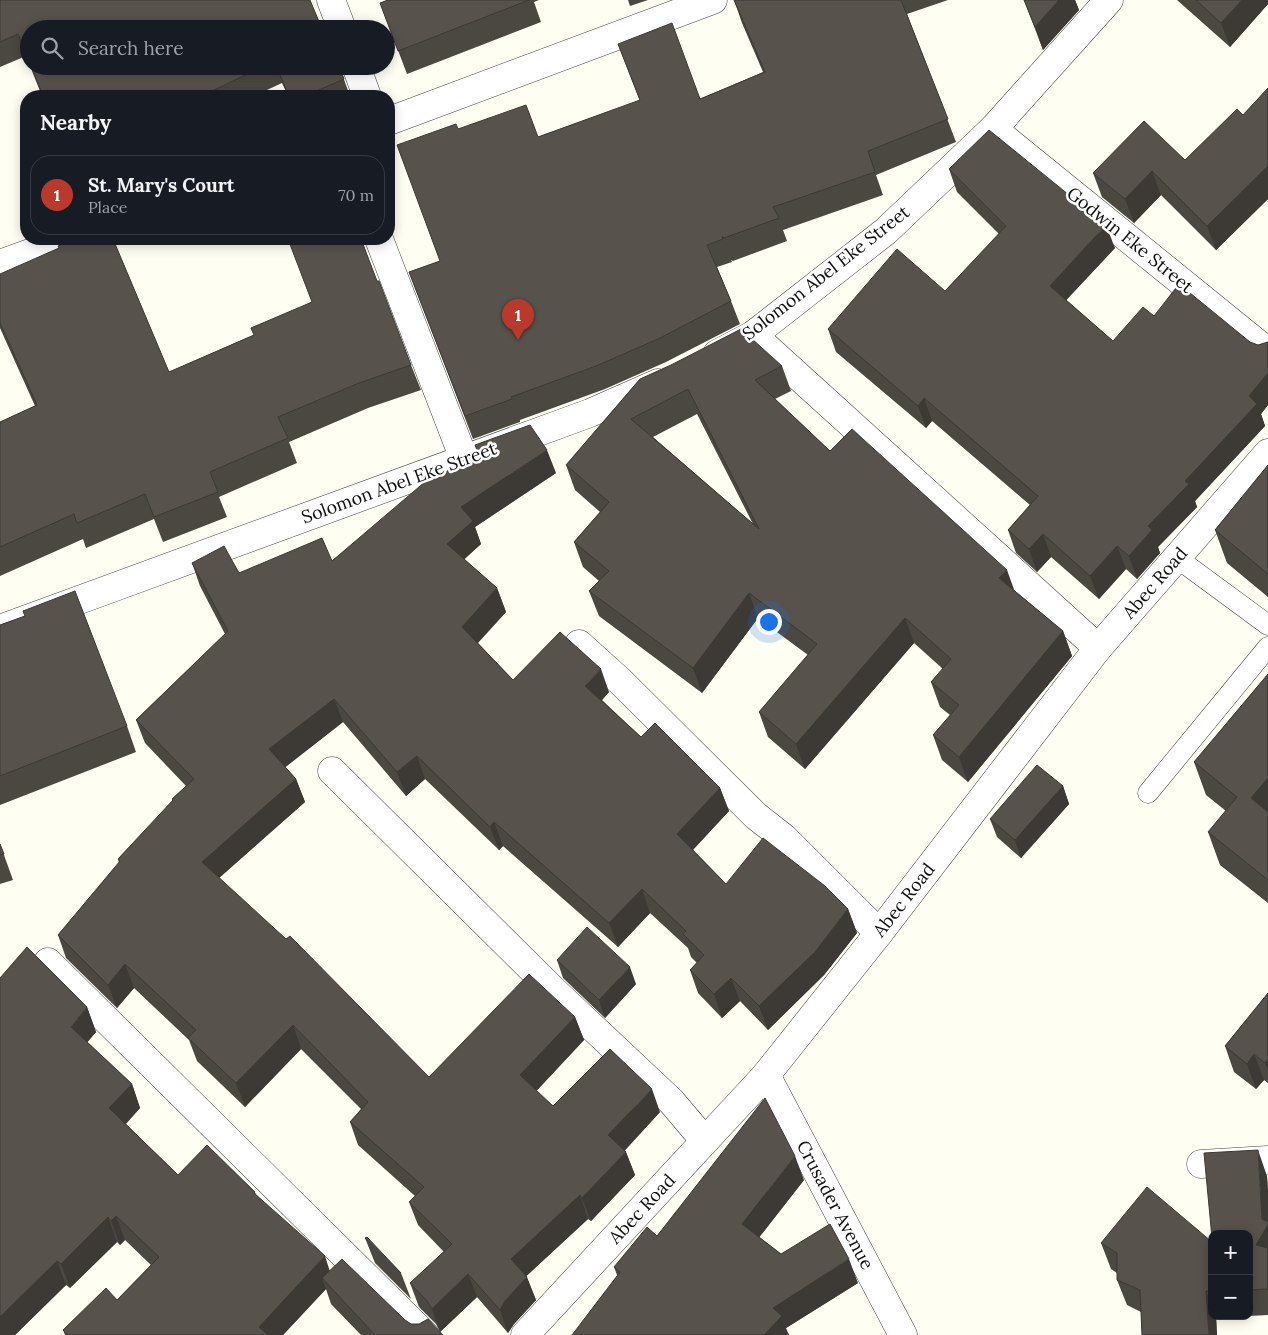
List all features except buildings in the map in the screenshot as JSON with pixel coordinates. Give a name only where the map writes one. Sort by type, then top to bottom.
[{"type":"street","points":[[331,0],[339,20]]},
{"type":"street","points":[[395,119],[713,0]]},
{"type":"street","name":"Solomon Abel Eke Street","points":[[0,629],[590,412],[687,369],[753,335],[886,231],[993,129],[1109,0]]},
{"type":"street","points":[[359,75],[365,90]]},
{"type":"street","name":"Godwin Eke Street","points":[[993,129],[1268,352]]},
{"type":"street","points":[[0,264],[52,245]]},
{"type":"street","points":[[381,245],[464,459]]},
{"type":"street","points":[[753,335],[1098,648]]},
{"type":"street","name":"Abec Road","points":[[525,1335],[766,1075],[879,933],[1098,648],[1268,453]]},
{"type":"street","points":[[579,644],[620,681],[756,816],[784,838],[879,933]]},
{"type":"street","points":[[332,771],[554,992],[671,1100],[705,1141]]},
{"type":"street","points":[[48,962],[424,1335]]},
{"type":"street","name":"Crusader Avenue","points":[[766,1075],[903,1335]]},
{"type":"street","points":[[1201,1164],[1268,1160]]},
{"type":"lane","points":[[1177,558],[1268,625]]},
{"type":"lane","points":[[1148,794],[1268,647]]},
{"type":"place","name":"St. Mary's Court","points":[[518,340]]}]
